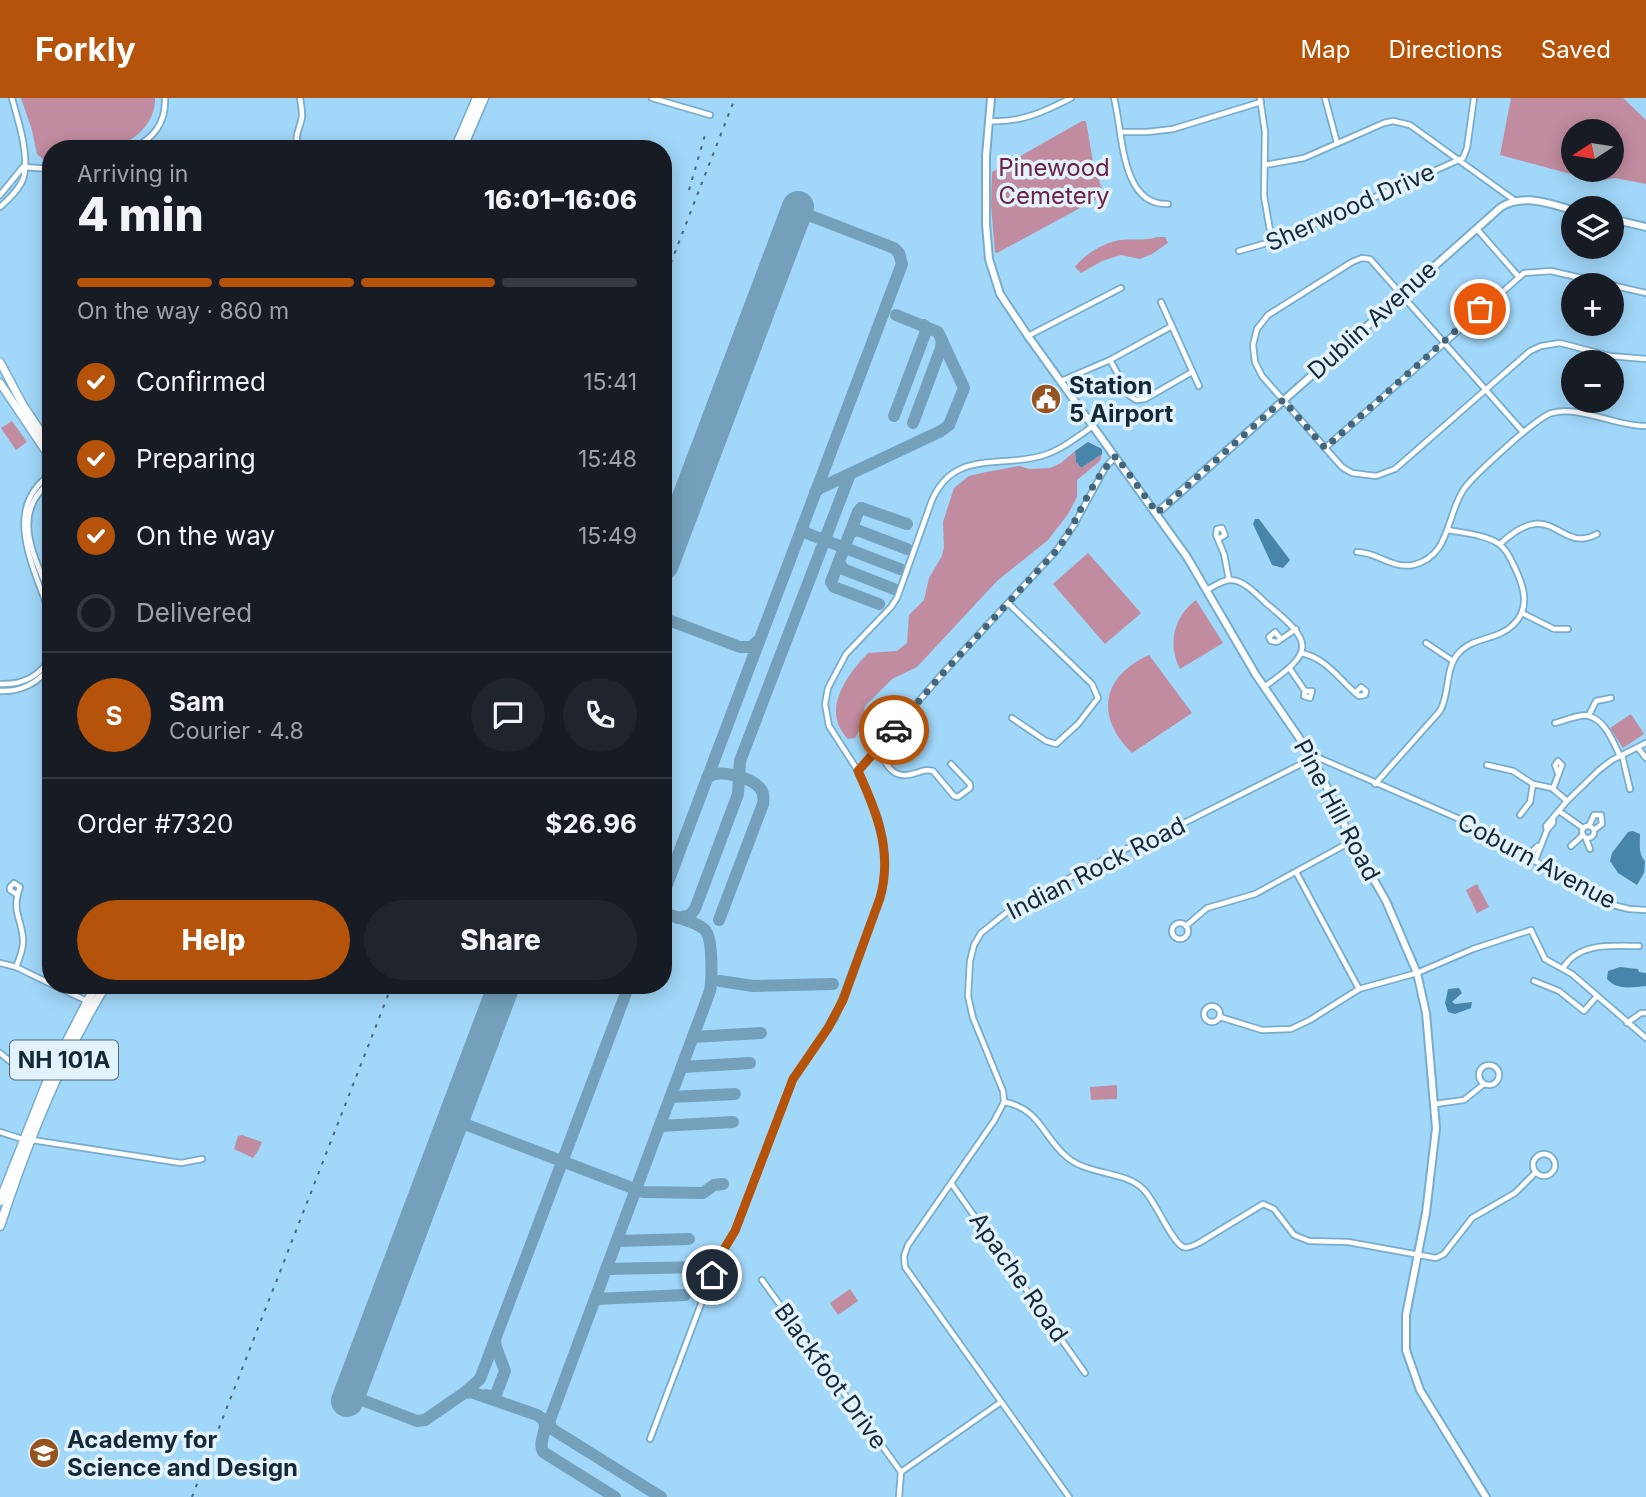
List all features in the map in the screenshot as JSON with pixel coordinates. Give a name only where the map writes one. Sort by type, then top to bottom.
[{"type":"highway","points":[[459,140],[477,99]]},
{"type":"highway","points":[[465,140],[477,99]]},
{"type":"highway","name":"NH 101A","points":[[0,1226],[51,1072],[92,994]]},
{"type":"highway","name":"NH 101A","points":[[0,1201],[65,1059],[101,994]]},
{"type":"main road","points":[[0,362],[42,434]]},
{"type":"main road","points":[[0,383],[42,446]]},
{"type":"street","points":[[0,207],[24,176],[23,140],[12,98]]},
{"type":"street","points":[[148,140],[162,120],[165,98]]},
{"type":"street","points":[[297,140],[302,119],[300,98]]},
{"type":"street","points":[[652,98],[710,115]]},
{"type":"street","name":"Pine Hill Road","points":[[991,98],[985,195],[989,259],[1000,294],[1157,513],[1207,590],[1264,687],[1313,758],[1352,841],[1386,901],[1417,973],[1426,1013],[1436,1104],[1435,1153],[1406,1315],[1405,1338],[1408,1359],[1425,1400],[1486,1497]]},
{"type":"street","points":[[989,121],[1011,121],[1034,116],[1071,98]]},
{"type":"street","points":[[1114,98],[1133,185],[1144,198],[1154,203],[1168,204]]},
{"type":"street","points":[[1325,98],[1337,143]]},
{"type":"street","points":[[1459,160],[1464,158],[1467,148],[1474,98]]},
{"type":"street","points":[[1121,132],[1173,129],[1261,100],[1264,196],[1272,242]]},
{"type":"street","points":[[1265,165],[1304,159],[1393,121],[1409,125],[1514,200],[1535,201],[1561,207]]},
{"type":"street","name":"Sherwood Drive","points":[[1239,251],[1272,242],[1459,160]]},
{"type":"street","points":[[23,167],[42,168]]},
{"type":"street","points":[[0,195],[23,167]]},
{"type":"street","name":"Dublin Avenue","points":[[1157,513],[1401,293],[1501,207],[1514,200]]},
{"type":"street","points":[[1624,222],[1646,227]]},
{"type":"street","points":[[1476,228],[1518,276]]},
{"type":"street","points":[[1523,432],[1485,389],[1443,342],[1373,261],[1362,258],[1268,315],[1256,332],[1254,358],[1262,376],[1342,467],[1363,476],[1385,474],[1395,469],[1485,389],[1530,351],[1560,343],[1609,356],[1646,359]]},
{"type":"street","points":[[1325,448],[1518,276],[1531,271],[1551,271],[1646,293]]},
{"type":"street","points":[[1028,336],[1121,288]]},
{"type":"street","points":[[1161,302],[1199,386]]},
{"type":"street","points":[[1061,381],[1110,360],[1172,326]]},
{"type":"street","points":[[1110,360],[1130,396],[1136,400],[1145,399],[1192,372]]},
{"type":"street","points":[[1357,552],[1367,553],[1396,565],[1410,565],[1430,558],[1443,542],[1459,497],[1467,485],[1544,416],[1557,412],[1646,426]]},
{"type":"street","points":[[650,1439],[718,1259],[735,1231],[793,1079],[835,1018],[880,898],[885,861],[883,839],[873,804],[858,771],[827,721],[826,694],[846,654],[897,598],[937,490],[950,474],[959,468],[1046,455],[1093,426]]},
{"type":"street","points":[[858,771],[1067,537],[1105,468],[1116,456]]},
{"type":"street","points":[[42,480],[29,494],[21,519],[24,542],[42,592]]},
{"type":"street","points":[[42,489],[32,501],[27,527],[42,571]]},
{"type":"street","points":[[1500,544],[1521,527],[1535,523],[1546,524],[1578,540],[1589,539],[1597,534]]},
{"type":"street","points":[[1375,784],[1440,710],[1446,698],[1453,661],[1471,643],[1506,631],[1522,613],[1523,586],[1500,544],[1448,530]]},
{"type":"street","points":[[1218,539],[1229,580]]},
{"type":"street","points":[[1207,590],[1229,580],[1247,587],[1296,629],[1301,640],[1301,653],[1290,669],[1264,687]]},
{"type":"street","points":[[1009,604],[1096,689],[1098,698],[1094,706],[1056,744],[1046,741],[1012,718]]},
{"type":"street","points":[[1522,613],[1555,629],[1568,629]]},
{"type":"street","points":[[1281,639],[1296,629]]},
{"type":"street","points":[[1426,643],[1453,661]]},
{"type":"street","points":[[1301,653],[1321,660],[1355,693]]},
{"type":"street","points":[[0,684],[15,684],[30,678],[42,668]]},
{"type":"street","points":[[1290,669],[1305,691]]},
{"type":"street","points":[[0,691],[14,691],[42,677]]},
{"type":"street","points":[[1555,723],[1588,715],[1596,701],[1611,698]]},
{"type":"street","points":[[1588,715],[1608,732],[1621,756],[1630,789]]},
{"type":"street","points":[[1535,862],[1539,845],[1553,819],[1567,801],[1600,770],[1646,743]]},
{"type":"street","points":[[1638,748],[1646,758]]},
{"type":"street","points":[[877,749],[894,774],[902,776],[928,769],[958,797],[970,788],[970,784],[951,764]]},
{"type":"street","name":"Coburn Avenue","points":[[1313,758],[1330,761],[1375,784],[1494,834],[1535,862],[1613,905],[1646,910]]},
{"type":"street","name":"Indian Rock Road","points":[[1004,1102],[1003,1091],[973,1018],[968,996],[970,961],[981,933],[1006,913],[1108,857],[1186,822],[1313,758]]},
{"type":"street","points":[[1487,765],[1513,771],[1533,784],[1553,789],[1567,801]]},
{"type":"street","points":[[1553,789],[1558,773]]},
{"type":"street","points":[[1520,815],[1530,802],[1533,784]]},
{"type":"street","points":[[1559,811],[1589,828],[1593,836],[1585,837],[1571,846]]},
{"type":"street","points":[[1589,828],[1585,837],[1590,849]]},
{"type":"street","points":[[1186,926],[1207,908],[1255,894],[1352,841]]},
{"type":"street","points":[[1527,856],[1539,845]]},
{"type":"street","points":[[1296,872],[1359,989]]},
{"type":"street","points":[[16,894],[16,911],[23,945],[16,967]]},
{"type":"street","points":[[1220,1017],[1262,1031],[1291,1028],[1310,1020],[1359,989],[1417,973],[1473,949],[1531,930],[1545,959],[1563,968],[1646,1038]]},
{"type":"street","points":[[1563,968],[1571,958],[1584,950],[1639,946]]},
{"type":"street","points":[[0,963],[16,967],[42,980]]},
{"type":"street","points":[[1534,981],[1559,991],[1584,1011],[1597,996]]},
{"type":"street","points":[[72,994],[88,1001]]},
{"type":"street","points":[[1628,1023],[1641,1013],[1646,1013]]},
{"type":"street","points":[[0,1052],[11,1062],[31,1063],[51,1072]]},
{"type":"street","points":[[1487,1065],[1494,1066],[1500,1075],[1498,1081],[1490,1086],[1484,1084],[1480,1079],[1480,1072],[1487,1065]]},
{"type":"street","points":[[1436,1104],[1464,1100],[1484,1084]]},
{"type":"street","points":[[1069,1497],[905,1267],[904,1256],[908,1245],[1004,1102],[1030,1112],[1060,1150],[1073,1161],[1139,1185],[1183,1247],[1199,1243],[1263,1204],[1274,1209],[1290,1231],[1309,1241],[1348,1242],[1418,1256],[1442,1256],[1472,1217],[1515,1193],[1536,1172]]},
{"type":"street","points":[[0,1132],[28,1140],[181,1163],[202,1159]]},
{"type":"street","points":[[1544,1154],[1553,1159],[1555,1166],[1549,1174],[1536,1172],[1533,1166],[1537,1157],[1544,1154]]},
{"type":"street","name":"Apache Road","points":[[951,1183],[1085,1373]]},
{"type":"street","name":"Blackfoot Drive","points":[[762,1280],[901,1472]]},
{"type":"street","points":[[899,1497],[901,1472],[1001,1402]]},
{"type":"green space","points":[[21,98],[155,98],[148,123],[130,140],[42,140],[42,158],[37,154]]},
{"type":"green space","points":[[1511,98],[1623,98],[1646,120],[1646,184],[1624,180],[1624,119],[1561,119],[1561,171],[1500,155]]},
{"type":"green space","name":"Pinewood Cemetery","points":[[1086,121],[1093,162],[1104,195],[995,252],[991,205],[992,172]]},
{"type":"green space","points":[[1165,237],[1168,243],[1140,259],[1121,255],[1102,261],[1081,273],[1075,267],[1087,255],[1107,244]]},
{"type":"green space","points":[[12,421],[27,442],[16,450],[1,428]]},
{"type":"green space","points":[[1075,451],[1076,462],[1081,468],[1102,454],[1100,461],[1077,480],[1077,497],[1048,540],[997,581],[917,667],[892,679],[865,706],[861,727],[855,738],[848,739],[836,717],[836,705],[845,682],[868,653],[897,651],[907,643],[909,615],[924,600],[929,578],[942,556],[943,522],[954,488],[969,476],[986,472],[1019,466],[1030,469],[1050,468]]},
{"type":"green space","points":[[1088,553],[1141,613],[1105,644],[1053,584]]},
{"type":"green space","points":[[1196,600],[1223,643],[1180,669],[1174,650],[1175,631],[1182,614]]},
{"type":"green space","points":[[1149,655],[1192,713],[1132,753],[1112,726],[1108,712],[1109,699],[1113,686],[1121,675]]},
{"type":"green space","points":[[1631,714],[1644,734],[1623,748],[1610,728]]},
{"type":"green space","points":[[1477,884],[1489,907],[1477,913],[1466,890]]},
{"type":"green space","points":[[1117,1085],[1117,1099],[1091,1100],[1090,1087]]},
{"type":"green space","points":[[238,1136],[262,1142],[253,1158],[234,1149]]},
{"type":"green space","points":[[850,1289],[858,1301],[838,1315],[830,1303]]},
{"type":"water","points":[[1088,442],[1102,449],[1102,454],[1081,468],[1076,462],[1075,451]]},
{"type":"water","points":[[1255,519],[1259,519],[1290,560],[1283,568],[1272,565],[1253,524]]},
{"type":"water","points":[[1628,832],[1640,834],[1640,852],[1645,861],[1644,873],[1637,885],[1618,873],[1610,861],[1612,853]]},
{"type":"water","points":[[1620,967],[1646,973],[1646,986],[1625,987],[1611,983],[1607,979],[1608,971]]},
{"type":"water","points":[[1459,988],[1462,993],[1452,1002],[1472,1002],[1471,1008],[1455,1014],[1448,1012],[1445,1003],[1448,989]]},
{"type":"taxiway","points":[[672,871],[902,264],[899,253],[894,248],[811,216],[798,218],[790,228]]},
{"type":"taxiway","points":[[815,492],[949,425],[964,388],[938,332],[896,315]]},
{"type":"taxiway","points":[[894,416],[926,331],[924,325]]},
{"type":"taxiway","points":[[913,423],[942,340]]},
{"type":"taxiway","points":[[678,918],[690,915],[695,909],[738,794],[740,761],[850,474]]},
{"type":"taxiway","points":[[879,604],[834,587],[831,582],[861,508],[907,524]]},
{"type":"taxiway","points":[[802,527],[806,533],[900,569]]},
{"type":"taxiway","points":[[850,533],[857,530],[907,549]]},
{"type":"taxiway","points":[[839,562],[843,569],[894,589]]},
{"type":"taxiway","points":[[672,621],[740,647],[751,647],[759,640]]},
{"type":"taxiway","points":[[707,778],[719,774],[742,777],[760,788],[764,798],[719,920]]},
{"type":"taxiway","points":[[661,1497],[552,1429],[549,1422],[710,991],[711,950],[708,934],[701,927],[672,916]]},
{"type":"taxiway","points":[[720,981],[753,986],[833,984]]},
{"type":"taxiway","points":[[464,1393],[480,1379],[626,994]]},
{"type":"taxiway","points":[[693,1037],[761,1033]]},
{"type":"taxiway","points":[[682,1067],[750,1063]]},
{"type":"taxiway","points":[[671,1097],[735,1094]]},
{"type":"taxiway","points":[[447,1138],[454,1128],[467,1125],[460,1117],[460,1103]]},
{"type":"taxiway","points":[[660,1126],[733,1122]]},
{"type":"taxiway","points":[[467,1125],[643,1192],[703,1193],[714,1185],[723,1184]]},
{"type":"taxiway","points":[[617,1241],[689,1239]]},
{"type":"taxiway","points":[[606,1269],[701,1267]]},
{"type":"taxiway","points":[[595,1299],[685,1295]]},
{"type":"taxiway","points":[[486,1395],[495,1397],[505,1371],[495,1340]]},
{"type":"taxiway","points":[[353,1385],[362,1400],[417,1421],[425,1420],[464,1393],[471,1392],[537,1415],[545,1423],[541,1447],[543,1452],[615,1497]]},
{"type":"runway","points":[[672,540],[798,207]]},
{"type":"runway","points":[[347,1401],[501,994]]},
{"type":"railway","points":[[672,260],[735,98]]},
{"type":"railway","points":[[689,190],[705,135]]},
{"type":"railway","points":[[192,1497],[388,994]]},
{"type":"way so far","points":[[894,730],[1057,550],[1105,468],[1116,456],[1157,513],[1283,400],[1325,448],[1480,309]]},
{"type":"place","name":"Station 5 Airport","points":[[1046,399]]},
{"type":"place","name":"Academy for Science and Design","points":[[44,1453]]},
{"type":"route","points":[[712,1275],[735,1231],[797,1069],[835,1018],[880,898],[885,861],[883,839],[873,804],[858,771],[894,730]]}]
